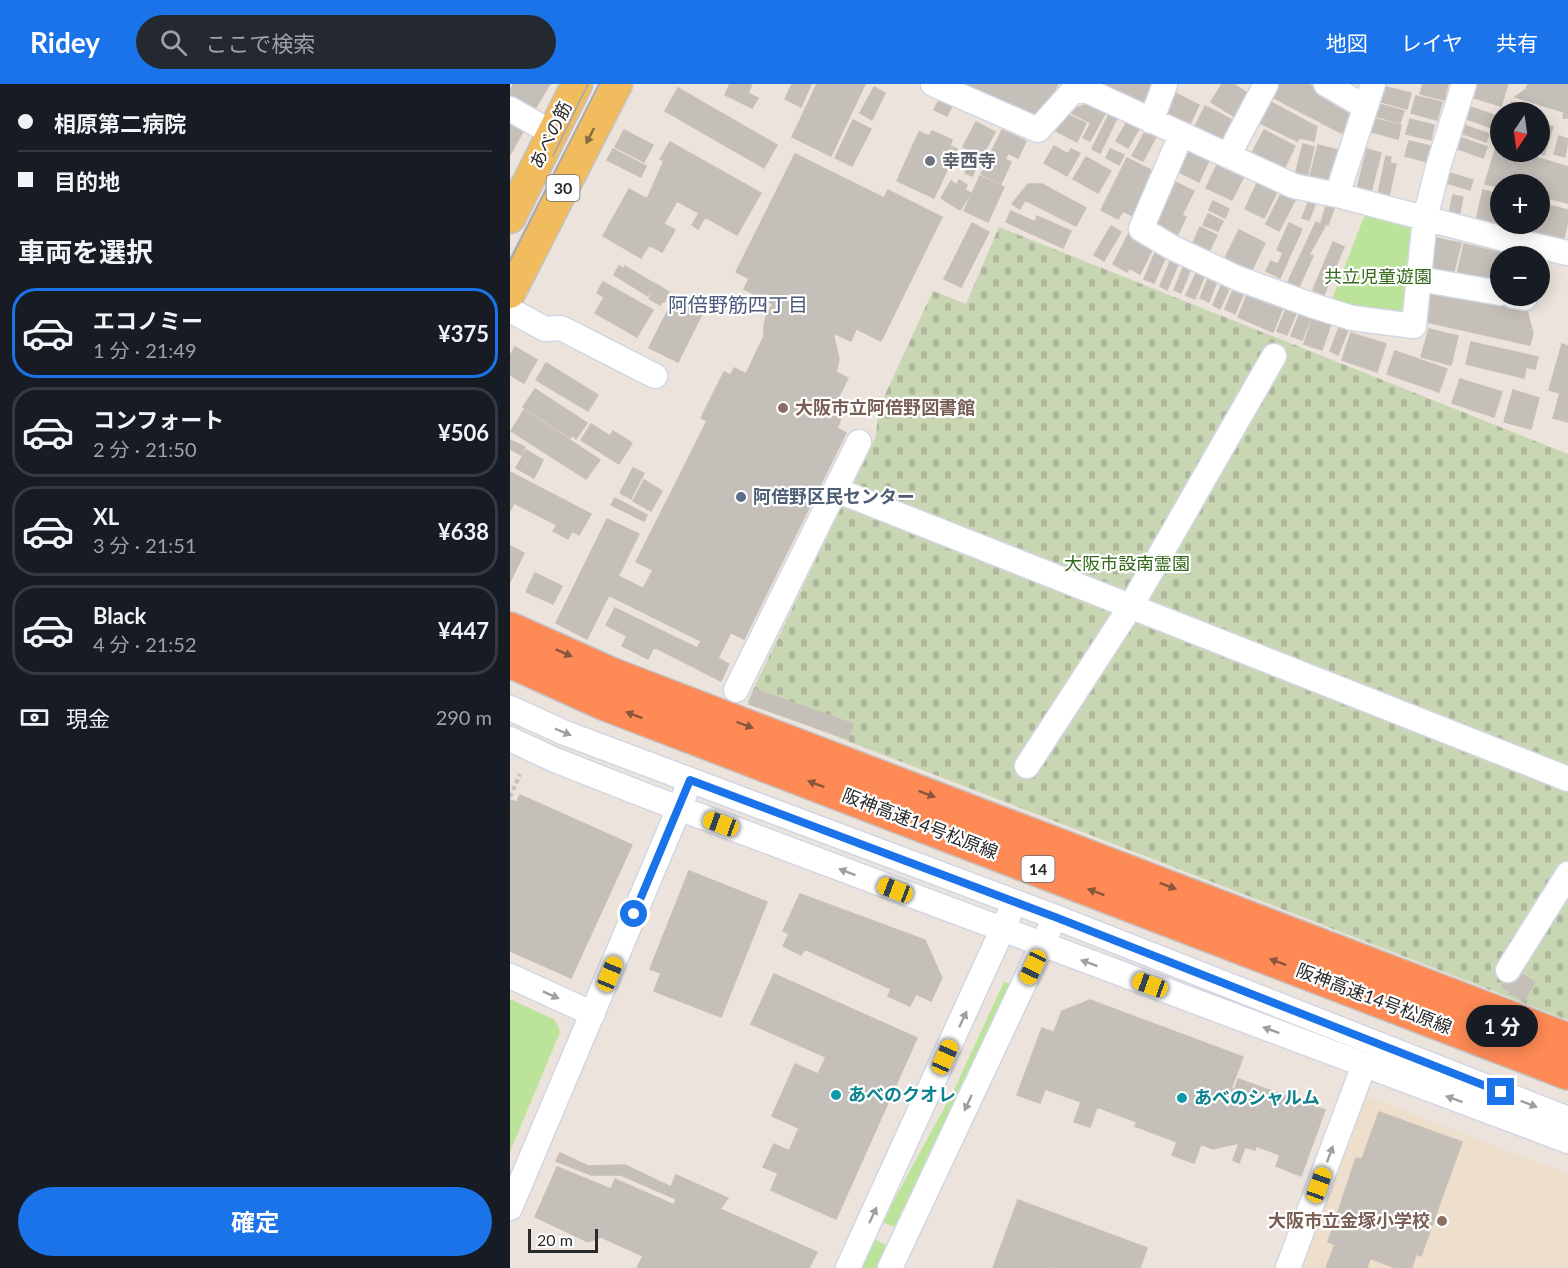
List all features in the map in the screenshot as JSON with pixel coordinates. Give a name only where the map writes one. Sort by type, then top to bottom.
[{"type":"highway","name":"阪神高速14号松原線","points":[[510,629],[613,675],[1568,1040]]},
{"type":"highway","name":"阪神高速14号松原線","points":[[510,661],[603,703],[1568,1073]]},
{"type":"main road","name":"あべの筋","points":[[510,218],[518,181],[552,133],[577,84]]},
{"type":"main road","name":"あべの筋","points":[[510,293],[617,84]]},
{"type":"street","points":[[1151,121],[1165,84]]},
{"type":"street","points":[[1228,156],[1266,84]]},
{"type":"street","points":[[1326,84],[1365,107]]},
{"type":"street","points":[[1337,195],[1373,84]]},
{"type":"street","points":[[1181,135],[1141,229],[1173,248],[1237,278],[1311,305],[1352,318],[1414,326],[1425,218],[1464,84]]},
{"type":"street","points":[[937,85],[1038,130],[1073,91],[1088,91],[1294,186],[1425,218],[1512,246]]},
{"type":"street","points":[[510,109],[552,133]]},
{"type":"street","points":[[1550,252],[1568,253]]},
{"type":"street","points":[[1419,279],[1490,291]]},
{"type":"street","points":[[510,310],[545,329],[561,328],[655,376]]},
{"type":"street","points":[[1028,766],[1131,606],[1274,356]]},
{"type":"street","points":[[736,690],[859,442]]},
{"type":"street","points":[[836,489],[1568,779]]},
{"type":"street","points":[[510,708],[566,733],[1055,917],[1568,1119]]},
{"type":"street","points":[[510,739],[555,760],[678,808],[1568,1141]]},
{"type":"street","points":[[510,1208],[690,780]]},
{"type":"street","points":[[1508,970],[1568,874]]},
{"type":"street","points":[[848,1268],[1015,902]]},
{"type":"street","points":[[890,1268],[1055,917]]},
{"type":"street","points":[[510,976],[593,1014]]},
{"type":"street","points":[[1288,1268],[1364,1065]]},
{"type":"path","points":[[510,797],[520,774]]},
{"type":"shaded area","name":"大阪市立金塚小学校","points":[[1369,1097],[1568,1174],[1568,1268],[1300,1268],[1360,1101]]},
{"type":"green space","name":"共立児童遊園","points":[[1365,214],[1417,229],[1408,320],[1331,302]]},
{"type":"green space","name":"大阪市設南霊園","points":[[999,227],[1568,454],[1568,1020],[747,702],[876,436],[878,412],[883,399],[933,291],[966,304]]},
{"type":"green space","points":[[1004,982],[1011,984],[899,1229],[882,1222],[953,1092]]},
{"type":"green space","points":[[510,999],[555,1020],[560,1032],[510,1152]]},
{"type":"green space","points":[[874,1239],[888,1246],[878,1268],[861,1268]]},
{"type":"building","points":[[514,84],[550,84],[532,114],[510,102],[510,90]]},
{"type":"building","points":[[730,84],[752,84],[748,93],[758,98],[752,108],[725,95]]},
{"type":"building","points":[[792,84],[811,84],[801,107],[785,99]]},
{"type":"building","points":[[817,84],[865,84],[831,156],[792,137]]},
{"type":"building","points":[[950,84],[1058,84],[1051,98],[1032,121]]},
{"type":"building","points":[[1106,84],[1153,84],[1145,105],[1104,89]]},
{"type":"building","points":[[1222,84],[1233,84],[1249,94],[1235,117],[1211,102]]},
{"type":"building","points":[[1274,84],[1308,84],[1358,110],[1345,135],[1274,98],[1277,94],[1270,91]]},
{"type":"building","points":[[1423,84],[1448,84],[1444,100],[1420,94]]},
{"type":"building","points":[[1475,84],[1508,84],[1502,102],[1490,103],[1471,97]]},
{"type":"building","points":[[1528,84],[1568,84],[1568,118],[1563,118],[1564,112],[1550,108],[1550,102],[1531,102],[1515,97],[1526,89]]},
{"type":"building","points":[[1382,86],[1411,93],[1407,109],[1378,101]]},
{"type":"building","points":[[874,87],[885,93],[872,120],[860,113]]},
{"type":"building","points":[[678,88],[777,145],[764,168],[665,111]]},
{"type":"building","points":[[1171,91],[1199,105],[1190,124],[1162,111]]},
{"type":"building","points":[[1416,96],[1442,102],[1437,120],[1411,113]]},
{"type":"building","points":[[1265,99],[1317,127],[1314,141],[1300,138],[1297,141],[1254,120]]},
{"type":"building","points":[[939,100],[952,106],[947,116],[934,110]]},
{"type":"building","points":[[1090,103],[1106,112],[1090,141],[1083,138],[1091,123],[1068,111]]},
{"type":"building","points":[[1379,104],[1404,111],[1400,123],[1375,116]]},
{"type":"building","points":[[1205,106],[1219,113],[1207,138],[1193,131]]},
{"type":"building","points":[[1468,106],[1490,114],[1490,127],[1464,118]]},
{"type":"building","points":[[1111,110],[1119,114],[1100,153],[1092,149]]},
{"type":"building","points":[[1219,113],[1236,122],[1224,146],[1207,138]]},
{"type":"building","points":[[1066,114],[1086,123],[1077,142],[1054,130]]},
{"type":"building","points":[[1372,118],[1401,125],[1398,139],[1368,131]]},
{"type":"building","points":[[1410,119],[1434,125],[1431,140],[1406,134]]},
{"type":"building","points":[[510,120],[525,128],[516,144],[510,141]]},
{"type":"building","points":[[853,120],[871,129],[852,166],[835,158]]},
{"type":"building","points":[[1128,120],[1140,127],[1128,148],[1116,141]]},
{"type":"building","points":[[976,122],[995,132],[972,176],[965,173],[975,153],[963,147]]},
{"type":"building","points":[[1461,124],[1489,134],[1486,142],[1458,132]]},
{"type":"building","points":[[624,130],[653,145],[644,162],[615,147]]},
{"type":"building","points":[[1002,130],[1026,141],[1018,158],[1008,153],[1005,159],[1011,162],[1001,184],[981,174]]},
{"type":"building","points":[[1146,130],[1157,135],[1143,161],[1132,156]]},
{"type":"building","points":[[1264,130],[1295,146],[1284,169],[1252,153]]},
{"type":"building","points":[[932,131],[952,140],[950,146],[957,149],[934,198],[897,181],[919,132],[929,136]]},
{"type":"building","points":[[1457,136],[1487,147],[1483,158],[1453,147]]},
{"type":"building","points":[[1559,136],[1568,139],[1565,157],[1554,154]]},
{"type":"building","points":[[510,141],[516,144],[510,155]]},
{"type":"building","points":[[1409,141],[1431,146],[1427,162],[1405,156]]},
{"type":"building","points":[[670,142],[761,193],[737,235],[705,217],[698,229],[692,225],[699,213],[677,201],[664,224],[675,230],[662,252],[649,245],[641,258],[603,236],[629,189],[647,199],[664,161],[660,159]]},
{"type":"building","points":[[1303,144],[1314,147],[1306,182],[1294,179]]},
{"type":"building","points":[[1187,145],[1211,156],[1199,182],[1175,170]]},
{"type":"building","points":[[1318,145],[1346,152],[1334,182],[1310,176]]},
{"type":"building","points":[[1054,146],[1068,154],[1071,149],[1080,153],[1067,176],[1044,163]]},
{"type":"building","points":[[613,149],[646,166],[641,177],[607,160]]},
{"type":"building","points":[[1110,149],[1124,155],[1119,165],[1106,158]]},
{"type":"building","points":[[1367,149],[1381,153],[1371,192],[1357,189]]},
{"type":"building","points":[[795,154],[884,198],[888,190],[942,217],[881,341],[828,315],[836,299],[787,275],[778,293],[736,272]]},
{"type":"building","points":[[1386,156],[1391,157],[1390,163],[1396,164],[1389,197],[1378,194]]},
{"type":"building","points":[[1086,157],[1111,171],[1098,193],[1073,179]]},
{"type":"building","points":[[1127,158],[1157,173],[1135,217],[1123,211],[1118,219],[1101,210]]},
{"type":"building","points":[[1550,161],[1568,167],[1568,203],[1550,199],[1550,174],[1490,174],[1490,185],[1485,184],[1492,162]]},
{"type":"building","points":[[1218,163],[1244,176],[1232,200],[1206,188]]},
{"type":"building","points":[[1443,171],[1473,180],[1470,190],[1440,181]]},
{"type":"building","points":[[980,176],[1004,187],[988,222],[964,211]]},
{"type":"building","points":[[1169,179],[1194,191],[1182,215],[1186,217],[1178,234],[1164,228],[1161,233],[1146,226]]},
{"type":"building","points":[[1259,179],[1279,188],[1264,218],[1245,209]]},
{"type":"building","points":[[959,180],[967,185],[965,190],[971,193],[960,210],[941,198],[951,181],[957,185]]},
{"type":"building","points":[[1028,184],[1042,184],[1086,208],[1076,226],[1025,200],[1020,209],[1012,204]]},
{"type":"building","points":[[1483,190],[1490,192],[1490,229],[1475,225]]},
{"type":"building","points":[[1281,194],[1295,200],[1279,231],[1266,224]]},
{"type":"building","points":[[1453,195],[1463,197],[1458,221],[1448,219]]},
{"type":"building","points":[[1213,201],[1229,209],[1225,218],[1209,210]]},
{"type":"building","points":[[1308,203],[1315,205],[1309,220],[1302,218]]},
{"type":"building","points":[[1326,206],[1334,209],[1328,225],[1321,223]]},
{"type":"building","points":[[1550,206],[1568,210],[1568,221],[1562,246],[1512,234],[1550,234]]},
{"type":"building","points":[[1011,211],[1035,222],[1037,216],[1071,231],[1063,248],[1006,222]]},
{"type":"building","points":[[1208,214],[1223,221],[1218,231],[1203,225]]},
{"type":"building","points":[[1316,222],[1325,226],[1309,255],[1313,256],[1298,289],[1287,284]]},
{"type":"building","points":[[972,223],[989,232],[961,287],[944,279]]},
{"type":"building","points":[[1289,223],[1302,229],[1280,278],[1266,271],[1271,261],[1278,264],[1283,253],[1277,250]]},
{"type":"building","points":[[1111,226],[1121,232],[1104,261],[1094,255]]},
{"type":"building","points":[[1200,227],[1217,235],[1207,256],[1191,248]]},
{"type":"building","points":[[1239,230],[1265,243],[1251,272],[1224,260]]},
{"type":"building","points":[[1129,233],[1154,246],[1140,274],[1129,268],[1127,272],[1113,264]]},
{"type":"building","points":[[1437,238],[1450,241],[1443,273],[1429,269]]},
{"type":"building","points":[[1450,241],[1461,243],[1453,275],[1443,273]]},
{"type":"building","points":[[1333,242],[1344,247],[1324,295],[1313,290]]},
{"type":"building","points":[[1464,244],[1490,250],[1490,284],[1457,275]]},
{"type":"building","points":[[1157,248],[1168,252],[1154,283],[1144,279]]},
{"type":"building","points":[[1173,255],[1181,258],[1167,290],[1160,286]]},
{"type":"building","points":[[1186,260],[1193,263],[1181,293],[1174,290]]},
{"type":"building","points":[[619,266],[624,269],[625,266],[655,284],[648,296],[614,275]]},
{"type":"building","points":[[1199,267],[1207,270],[1195,299],[1186,295]]},
{"type":"building","points":[[1211,272],[1219,276],[1209,302],[1200,298]]},
{"type":"building","points":[[787,275],[836,299],[828,315],[856,329],[851,341],[833,333],[839,359],[836,372],[764,336],[767,313],[773,304],[744,289],[749,279],[778,293]]},
{"type":"building","points":[[1225,277],[1233,280],[1220,309],[1213,305]]},
{"type":"building","points":[[603,282],[653,310],[637,337],[595,313],[604,297],[597,293]]},
{"type":"building","points":[[1236,283],[1246,287],[1235,314],[1225,309]]},
{"type":"building","points":[[656,284],[669,292],[660,305],[649,299]]},
{"type":"building","points":[[1250,288],[1285,303],[1273,332],[1238,317]]},
{"type":"building","points":[[1427,288],[1490,298],[1490,306],[1526,306],[1533,333],[1530,345],[1422,321]]},
{"type":"building","points":[[673,300],[702,314],[678,362],[649,348]]},
{"type":"building","points":[[1287,307],[1297,311],[1287,335],[1277,331]]},
{"type":"building","points":[[1301,310],[1312,314],[1302,340],[1291,336]]},
{"type":"building","points":[[1312,318],[1331,324],[1322,350],[1304,344]]},
{"type":"building","points":[[1341,322],[1350,325],[1338,355],[1330,351]]},
{"type":"building","points":[[1429,329],[1458,336],[1451,365],[1421,357]]},
{"type":"building","points":[[1351,333],[1386,344],[1377,372],[1342,360]]},
{"type":"building","name":"阿倍野区民センター","points":[[764,336],[848,378],[830,414],[841,419],[837,428],[846,433],[744,639],[643,589],[653,570],[636,562],[707,421],[701,418],[724,372],[731,375],[734,368],[746,374]]},
{"type":"building","points":[[1471,342],[1538,357],[1535,369],[1526,367],[1524,378],[1466,364]]},
{"type":"building","points":[[1562,344],[1568,346],[1568,422],[1553,418],[1560,393],[1549,390]]},
{"type":"building","points":[[515,347],[537,360],[524,383],[510,375],[510,356]]},
{"type":"building","points":[[1395,351],[1447,369],[1439,392],[1387,374]]},
{"type":"building","points":[[546,363],[598,395],[588,411],[536,380]]},
{"type":"building","points":[[1460,379],[1502,392],[1494,417],[1452,403]]},
{"type":"building","points":[[535,389],[587,423],[576,439],[572,435],[570,438],[523,407]]},
{"type":"building","points":[[1513,390],[1539,398],[1531,429],[1504,422]]},
{"type":"building","points":[[524,410],[600,460],[586,479],[511,431]]},
{"type":"building","points":[[591,424],[610,436],[613,431],[632,443],[619,464],[581,440]]},
{"type":"building","points":[[510,440],[525,447],[521,455],[510,449]]},
{"type":"building","points":[[526,450],[543,460],[534,478],[516,468]]},
{"type":"building","points":[[633,468],[644,473],[631,499],[620,493]]},
{"type":"building","points":[[510,472],[591,514],[579,535],[572,531],[568,539],[553,531],[557,525],[514,503],[510,511]]},
{"type":"building","points":[[644,480],[662,491],[651,511],[633,501]]},
{"type":"building","points":[[615,498],[647,515],[644,521],[611,505]]},
{"type":"building","points":[[607,519],[639,534],[587,639],[556,623]]},
{"type":"building","points":[[510,546],[524,553],[510,582]]},
{"type":"building","points":[[535,573],[562,586],[553,604],[526,592]]},
{"type":"building","points":[[618,576],[731,632],[718,658],[729,664],[721,681],[654,647],[648,659],[622,646],[627,636],[606,625],[615,608],[697,648],[701,641],[608,595]]},
{"type":"building","points":[[755,689],[853,724],[848,739],[749,704]]},
{"type":"building","points":[[520,795],[632,845],[571,978],[510,951],[510,815]]},
{"type":"building","points":[[510,800],[516,802],[510,815]]},
{"type":"building","points":[[689,871],[767,902],[721,1017],[654,991],[661,973],[650,969]]},
{"type":"building","points":[[800,894],[925,940],[942,978],[931,1001],[916,994],[910,1006],[888,996],[891,989],[805,949],[801,955],[783,946],[789,934],[783,931]]},
{"type":"building","points":[[1513,969],[1535,982],[1524,1001],[1502,987]]},
{"type":"building","name":"あべのクオレ","points":[[774,974],[917,1038],[836,1219],[771,1190],[778,1173],[763,1167],[774,1144],[789,1151],[799,1128],[772,1116],[795,1064],[818,1074],[826,1057],[751,1024]]},
{"type":"building","points":[[1090,1000],[1243,1057],[1231,1089],[1194,1075],[1190,1083],[1054,1032],[1062,1011]]},
{"type":"building","name":"あべのシャルム","points":[[1042,1028],[1190,1083],[1194,1075],[1235,1089],[1238,1079],[1325,1110],[1301,1176],[1276,1166],[1280,1155],[1256,1146],[1255,1150],[1245,1147],[1239,1163],[1233,1160],[1239,1143],[1213,1149],[1201,1144],[1194,1163],[1172,1155],[1177,1142],[1135,1126],[1137,1122],[1097,1107],[1090,1127],[1074,1122],[1081,1102],[1045,1089],[1040,1103],[1017,1095]]},
{"type":"building","points":[[1379,1112],[1462,1142],[1421,1256],[1416,1254],[1412,1268],[1396,1268],[1328,1242],[1356,1158],[1362,1159]]},
{"type":"building","points":[[560,1153],[588,1166],[625,1165],[671,1187],[676,1175],[728,1198],[720,1209],[817,1252],[809,1268],[637,1268],[643,1256],[601,1237],[588,1242],[535,1217],[557,1167],[611,1189],[615,1179],[674,1205],[676,1199],[621,1175],[591,1175],[556,1161]]},
{"type":"building","points":[[1018,1200],[1147,1248],[1140,1268],[1053,1268],[1048,1266],[1048,1268],[993,1268]]},
{"type":"building","points":[[1335,1244],[1370,1258],[1367,1268],[1326,1268]]},
{"type":"tram line","points":[[553,156],[588,84]]},
{"type":"tram line","points":[[510,261],[599,84]]},
{"type":"place","name":"幸西寺","points":[[930,161]]},
{"type":"place","name":"大阪市立阿倍野図書館","points":[[783,408]]},
{"type":"place","name":"阿倍野区民センター","points":[[741,497]]},
{"type":"place","name":"あべのクオレ","points":[[836,1095]]},
{"type":"place","name":"あべのシャルム","points":[[1182,1098]]},
{"type":"place","name":"大阪市立金塚小学校","points":[[1442,1221]]},
{"type":"district","name":"阿倍野筋四丁目","points":[[738,305]]},
{"type":"route","points":[[634,914],[690,780],[1055,917],[1501,1092]]}]
